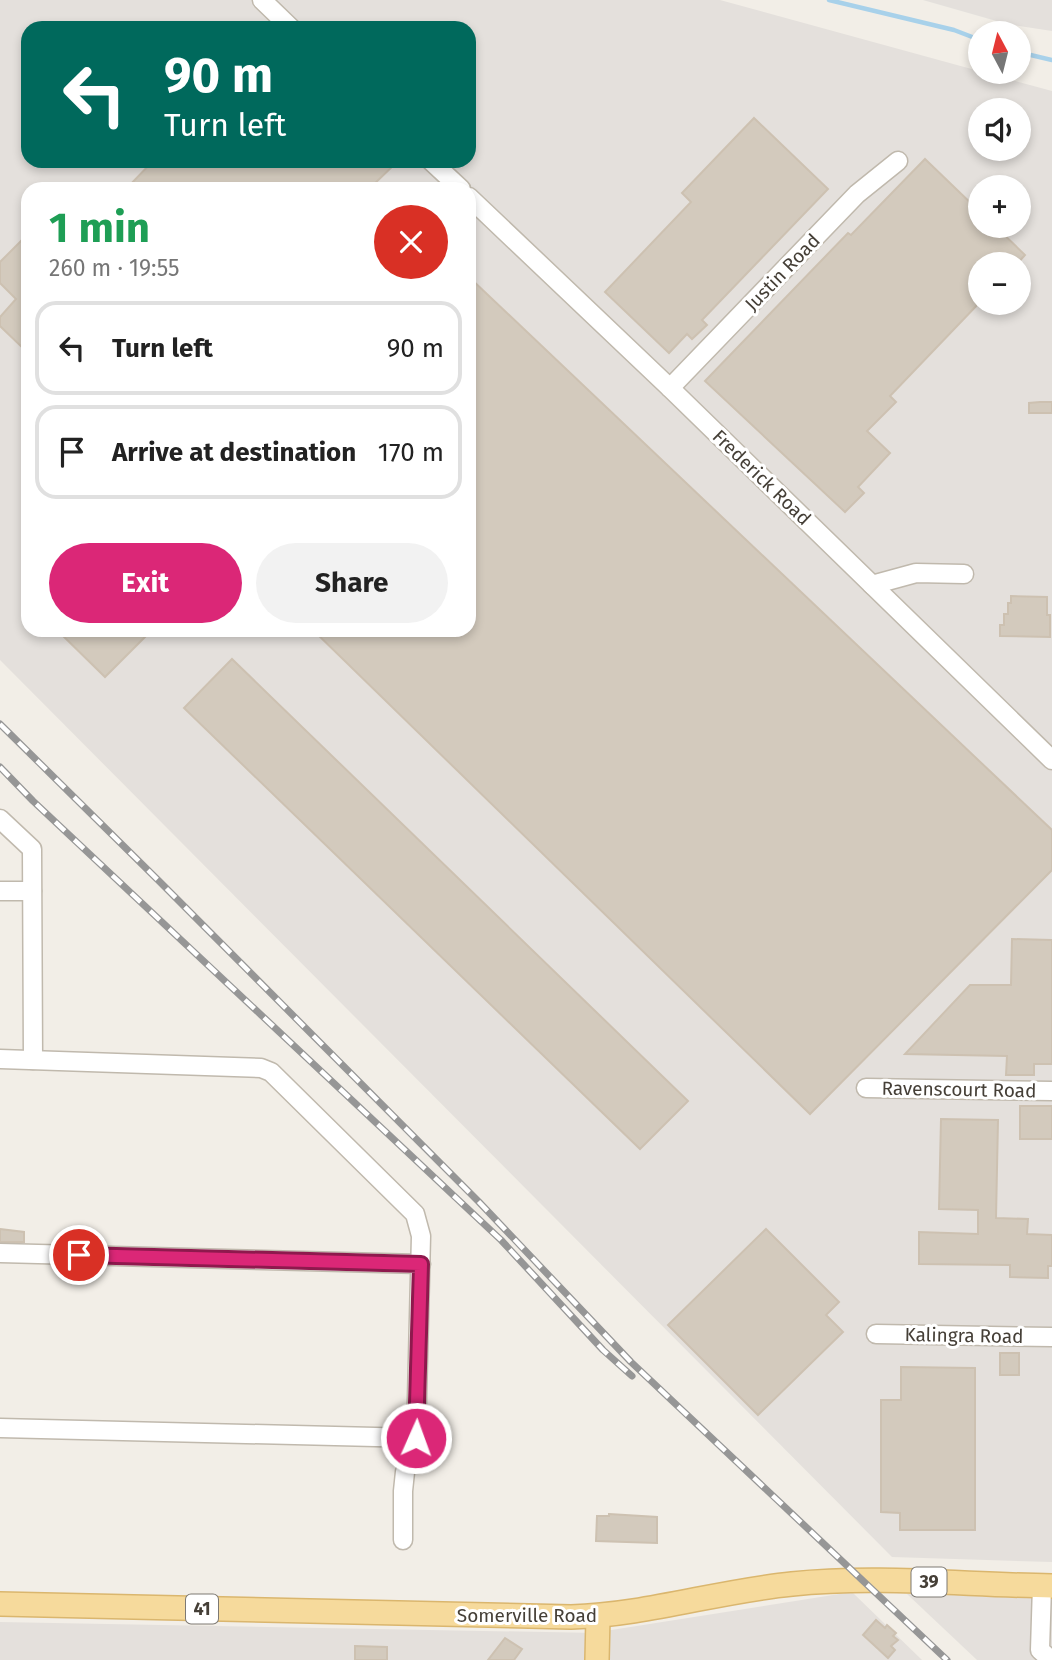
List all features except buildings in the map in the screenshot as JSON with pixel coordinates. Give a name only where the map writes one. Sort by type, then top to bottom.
[{"type":"main road","name":"Somerville Road","points":[[0,1604],[555,1618],[598,1617],[790,1584],[863,1580],[1047,1586]]},
{"type":"main road","points":[[597,1660],[598,1617]]},
{"type":"street","points":[[262,0],[284,21]]},
{"type":"street","name":"Justin Road","points":[[670,388],[857,194],[898,161]]},
{"type":"street","points":[[438,168],[454,182]]},
{"type":"street","name":"Frederick Road","points":[[476,204],[670,388],[1052,760]]},
{"type":"street","points":[[872,585],[916,573],[964,573]]},
{"type":"street","points":[[0,819],[32,849],[33,1060]]},
{"type":"street","points":[[0,891],[32,891]]},
{"type":"street","points":[[0,1059],[242,1065],[261,1068],[271,1072],[415,1214],[421,1236],[416,1438],[405,1472],[403,1540]]},
{"type":"street","name":"Ravenscourt Road","points":[[866,1088],[1052,1091]]},
{"type":"street","points":[[0,1253],[421,1264]]},
{"type":"street","name":"Kalingra Road","points":[[876,1334],[1052,1337]]},
{"type":"street","points":[[0,1428],[416,1438]]},
{"type":"street","points":[[1047,1586],[1040,1650],[1051,1660]]},
{"type":"shaded area","points":[[0,0],[720,0],[968,68],[968,84],[1026,84],[1052,91],[1052,1562],[892,1557],[0,660]]},
{"type":"shaded area","points":[[923,0],[1052,0],[1052,31],[1031,28],[1031,21],[996,21]]},
{"type":"shaded area","points":[[852,1592],[922,1660],[604,1660],[605,1631]]},
{"type":"shaded area","points":[[907,1594],[1052,1597],[1052,1660],[977,1660]]},
{"type":"shaded area","points":[[0,1622],[597,1633],[597,1660],[0,1660]]},
{"type":"waterway","points":[[829,0],[968,35]]},
{"type":"waterway","points":[[1031,55],[1052,60]]},
{"type":"railway","points":[[0,724],[479,1202],[631,1362],[947,1660]]},
{"type":"railway","points":[[0,767],[501,1240],[603,1350],[632,1376]]},
{"type":"route","points":[[79,1255],[421,1264],[416,1438]]}]
